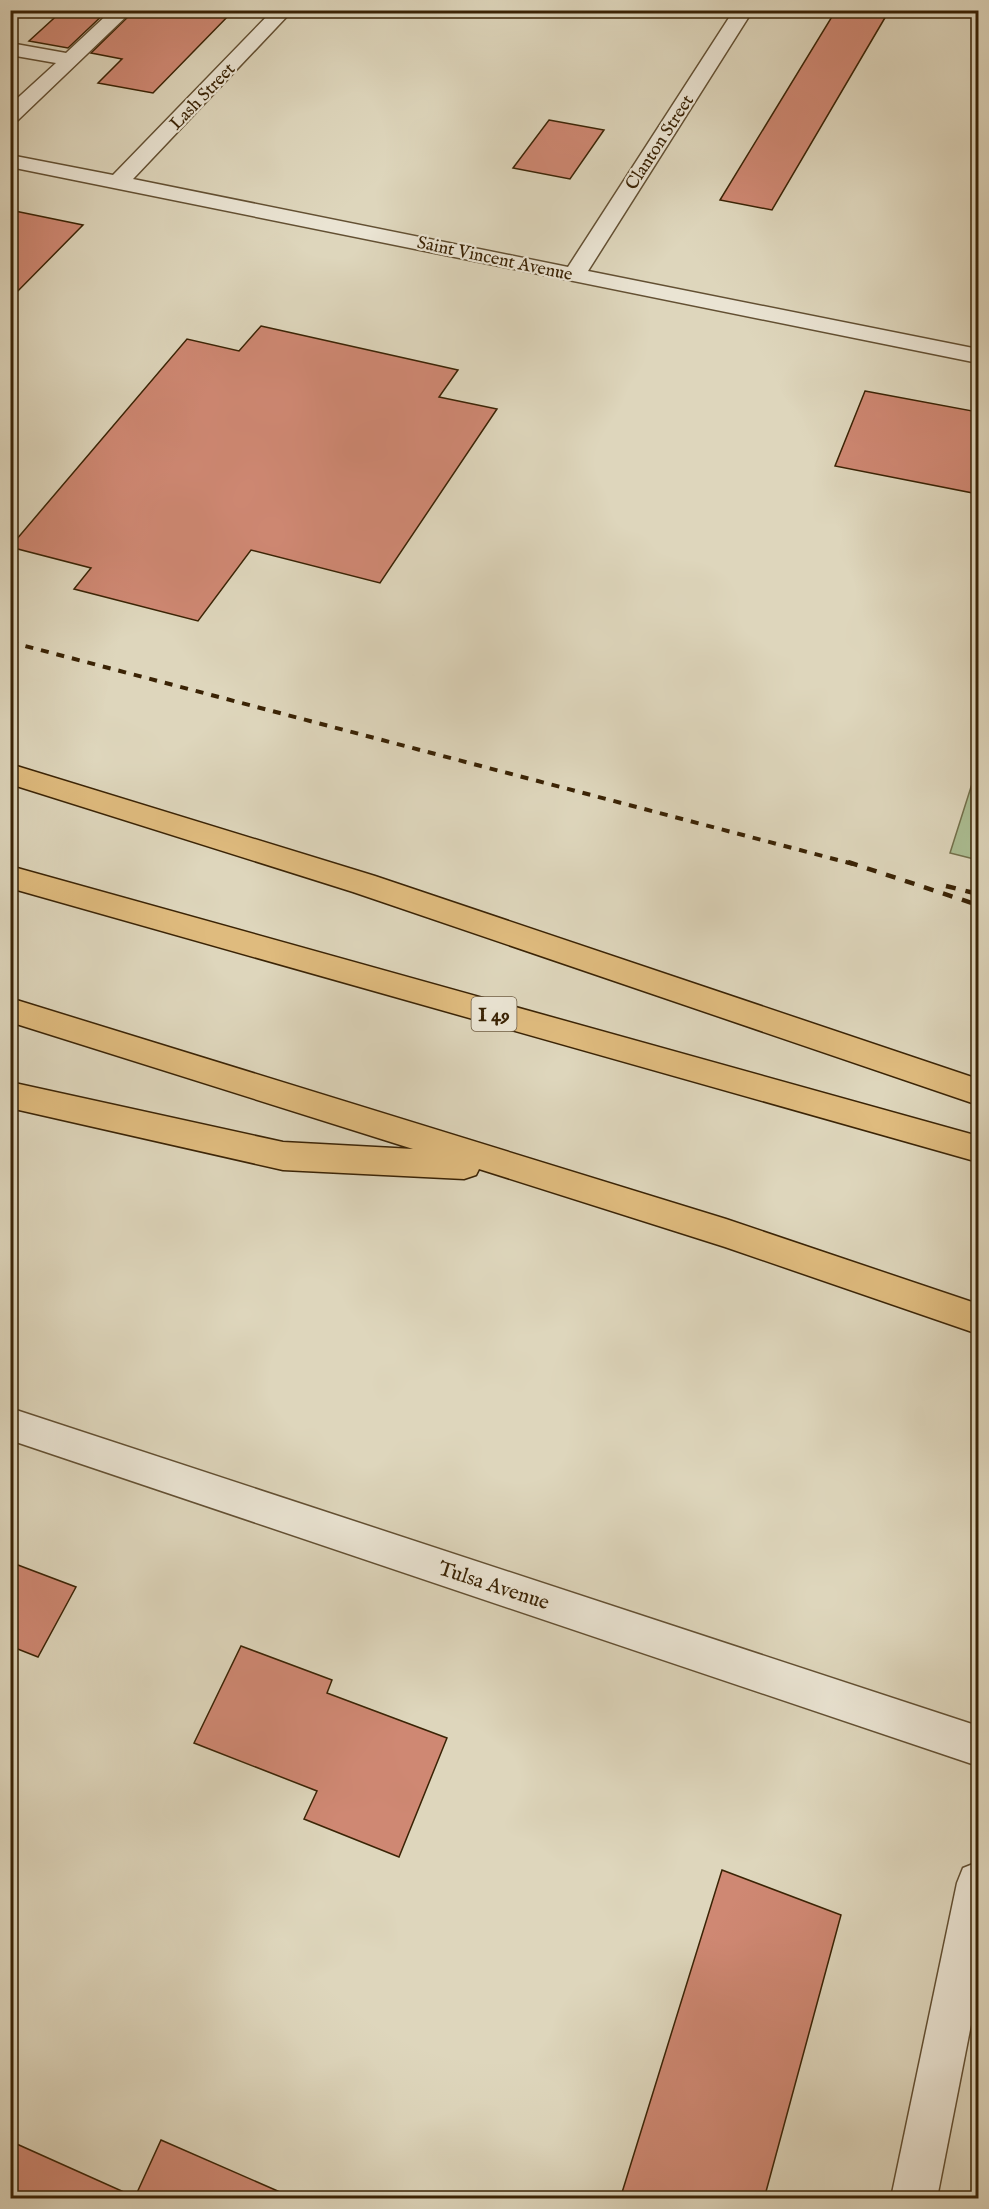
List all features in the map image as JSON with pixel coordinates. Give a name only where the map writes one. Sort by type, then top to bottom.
[{"type":"highway","points":[[10,774],[364,884],[978,1092]]},
{"type":"highway","name":"I 49","points":[[10,877],[978,1149]]},
{"type":"highway","points":[[10,1010],[726,1233],[978,1318]]},
{"type":"highway","points":[[10,1095],[282,1156],[513,1168]]},
{"type":"street","points":[[10,117],[124,10]]},
{"type":"street","name":"Lash Street","points":[[119,182],[284,10]]},
{"type":"street","name":"Clanton Street","points":[[574,274],[744,10]]},
{"type":"street","points":[[10,49],[70,60]]},
{"type":"street","name":"Saint Vincent Avenue","points":[[10,161],[978,356]]},
{"type":"street","name":"Tulsa Avenue","points":[[10,1424],[978,1746]]},
{"type":"street","points":[[914,2199],[978,1883]]},
{"type":"green space","points":[[978,765],[978,860],[950,853]]},
{"type":"building","points":[[63,10],[108,10],[68,48],[29,41]]},
{"type":"building","points":[[135,10],[234,10],[153,93],[98,83],[122,59],[91,53]]},
{"type":"building","points":[[836,10],[886,16],[772,210],[720,200]]},
{"type":"building","points":[[549,120],[604,130],[570,179],[513,168]]},
{"type":"building","points":[[10,210],[83,225],[10,299]]},
{"type":"building","points":[[261,326],[458,370],[439,397],[497,409],[380,583],[251,550],[198,621],[74,589],[91,568],[10,547],[187,339],[239,351]]},
{"type":"building","points":[[865,391],[978,412],[978,494],[835,466]]},
{"type":"building","points":[[10,1562],[76,1587],[38,1657],[10,1646]]},
{"type":"building","points":[[241,1646],[332,1680],[327,1693],[447,1738],[399,1857],[304,1819],[317,1791],[194,1743]]},
{"type":"building","points":[[722,1870],[841,1915],[764,2199],[620,2199]]},
{"type":"building","points":[[161,2140],[296,2199],[10,2199],[10,2141],[135,2197]]},
{"type":"railway","points":[[10,642],[853,864]]},
{"type":"railway","points":[[848,862],[978,905]]},
{"type":"railway","points":[[946,886],[978,894]]}]
